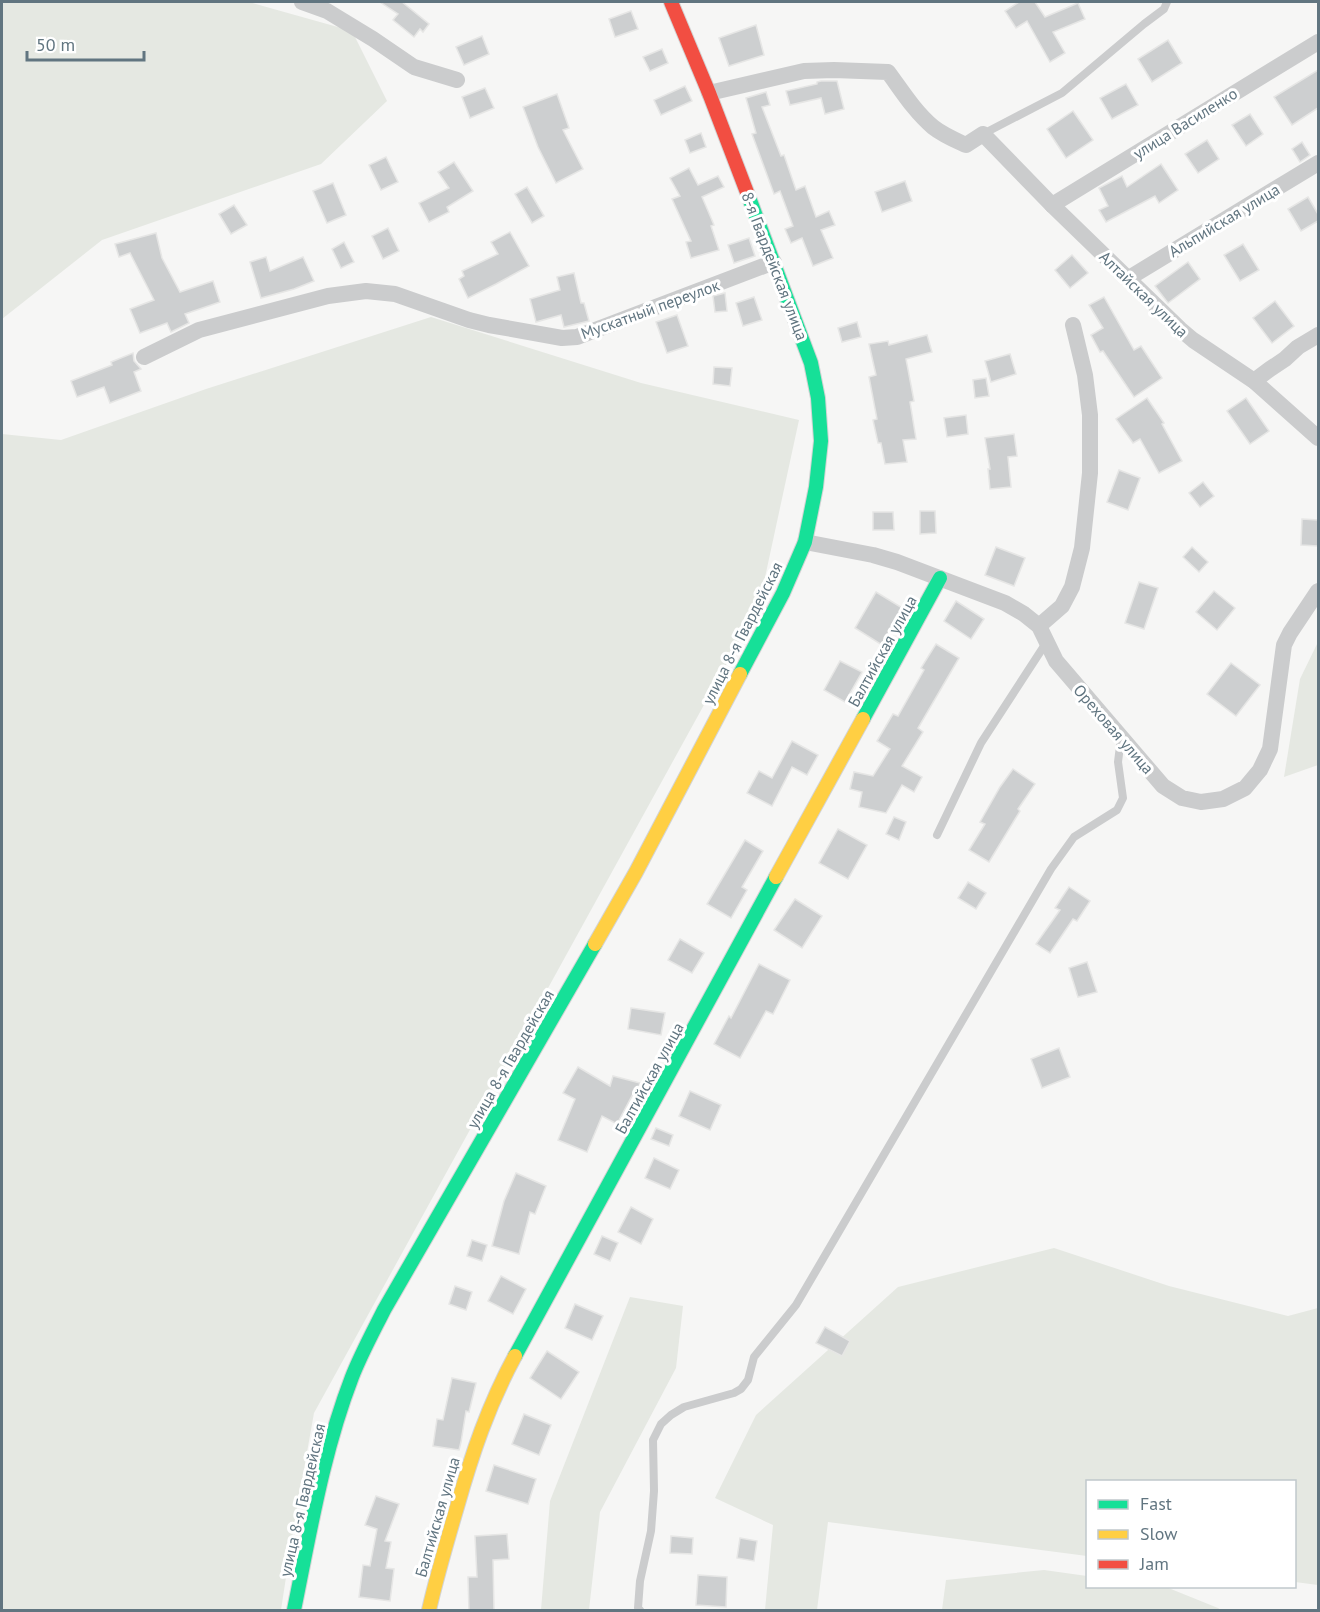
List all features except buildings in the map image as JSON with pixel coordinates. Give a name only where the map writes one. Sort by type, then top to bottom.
[{"type":"street","points":[[302,2],[327,11],[414,67],[457,80]]},
{"type":"street","name":"8-я Гвардейская улица","points":[[671,2],[709,93],[811,363],[819,398],[821,441],[816,487],[805,542]]},
{"type":"street","name":"улица Василенко","points":[[1052,205],[1318,42]]},
{"type":"street","points":[[709,93],[804,71],[888,72],[920,114],[934,128],[966,145],[982,134]]},
{"type":"street","name":"Алтайская улица","points":[[982,134],[1192,340],[1254,381],[1318,438]]},
{"type":"street","name":"Альпийская улица","points":[[1129,278],[1318,163]]},
{"type":"street","name":"Мускатный переулок","points":[[144,357],[199,330],[328,296],[366,291],[395,294],[489,325],[562,338],[577,337],[774,262]]},
{"type":"street","points":[[805,542],[897,562],[1005,603],[1039,626],[1062,606],[1072,587],[1082,548],[1090,472],[1090,415],[1086,375],[1073,325]]},
{"type":"street","points":[[1254,381],[1298,347],[1318,335]]},
{"type":"street","name":"улица 8-я Гвардейская","points":[[294,1611],[310,1529],[334,1429],[353,1374],[384,1310],[636,872],[783,593],[805,542]]},
{"type":"street","name":"Балтийская улица","points":[[429,1611],[436,1574],[471,1458],[502,1380],[940,579]]},
{"type":"street","name":"Ореховая улица","points":[[1039,626],[1056,661],[1163,786],[1182,798],[1201,802],[1223,799],[1245,788],[1260,770],[1270,749],[1284,645],[1318,591]]},
{"type":"lane","points":[[982,134],[1062,93],[1164,9],[1167,2]]},
{"type":"lane","points":[[937,835],[981,743],[1046,643]]},
{"type":"lane","points":[[640,1611],[638,1608],[640,1581],[651,1531],[654,1491],[653,1440],[661,1424],[684,1407],[734,1394],[748,1380],[754,1357],[796,1305],[1051,869],[1074,837],[1117,810],[1123,798],[1118,762],[1121,738]]},
{"type":"shaded area","points":[[2,2],[249,2],[352,31],[387,101],[321,164],[102,240],[2,319]]},
{"type":"shaded area","points":[[431,317],[641,383],[799,420],[759,605],[314,1413],[281,1610],[2,1610],[2,434],[61,440],[206,389]]},
{"type":"shaded area","points":[[1318,642],[1318,765],[1284,777],[1300,679]]},
{"type":"shaded area","points":[[1054,1248],[1169,1286],[1288,1316],[1318,1308],[1318,1585],[1296,1582],[1296,1480],[1086,1480],[1086,1556],[828,1522],[817,1610],[765,1610],[773,1525],[715,1498],[756,1415],[898,1287]]},
{"type":"shaded area","points":[[630,1297],[683,1306],[676,1368],[600,1512],[589,1610],[541,1610],[550,1501]]},
{"type":"shaded area","points":[[1044,1570],[1086,1576],[1086,1588],[1168,1588],[1221,1610],[942,1610],[946,1580]]},
{"type":"traffic: fast","points":[[740,674],[783,593],[805,542],[816,487],[821,441],[818,398],[811,363],[748,195]]},
{"type":"traffic: fast","points":[[863,719],[940,578]]},
{"type":"traffic: fast","points":[[515,1356],[776,877]]},
{"type":"traffic: fast","points":[[294,1610],[325,1463],[342,1405],[359,1360],[384,1310],[595,944]]},
{"type":"traffic: slow","points":[[595,944],[636,872],[740,674]]},
{"type":"traffic: slow","points":[[776,877],[863,719]]},
{"type":"traffic: slow","points":[[429,1610],[475,1449],[497,1393],[515,1356]]},
{"type":"traffic: jam","points":[[671,2],[748,195]]}]
